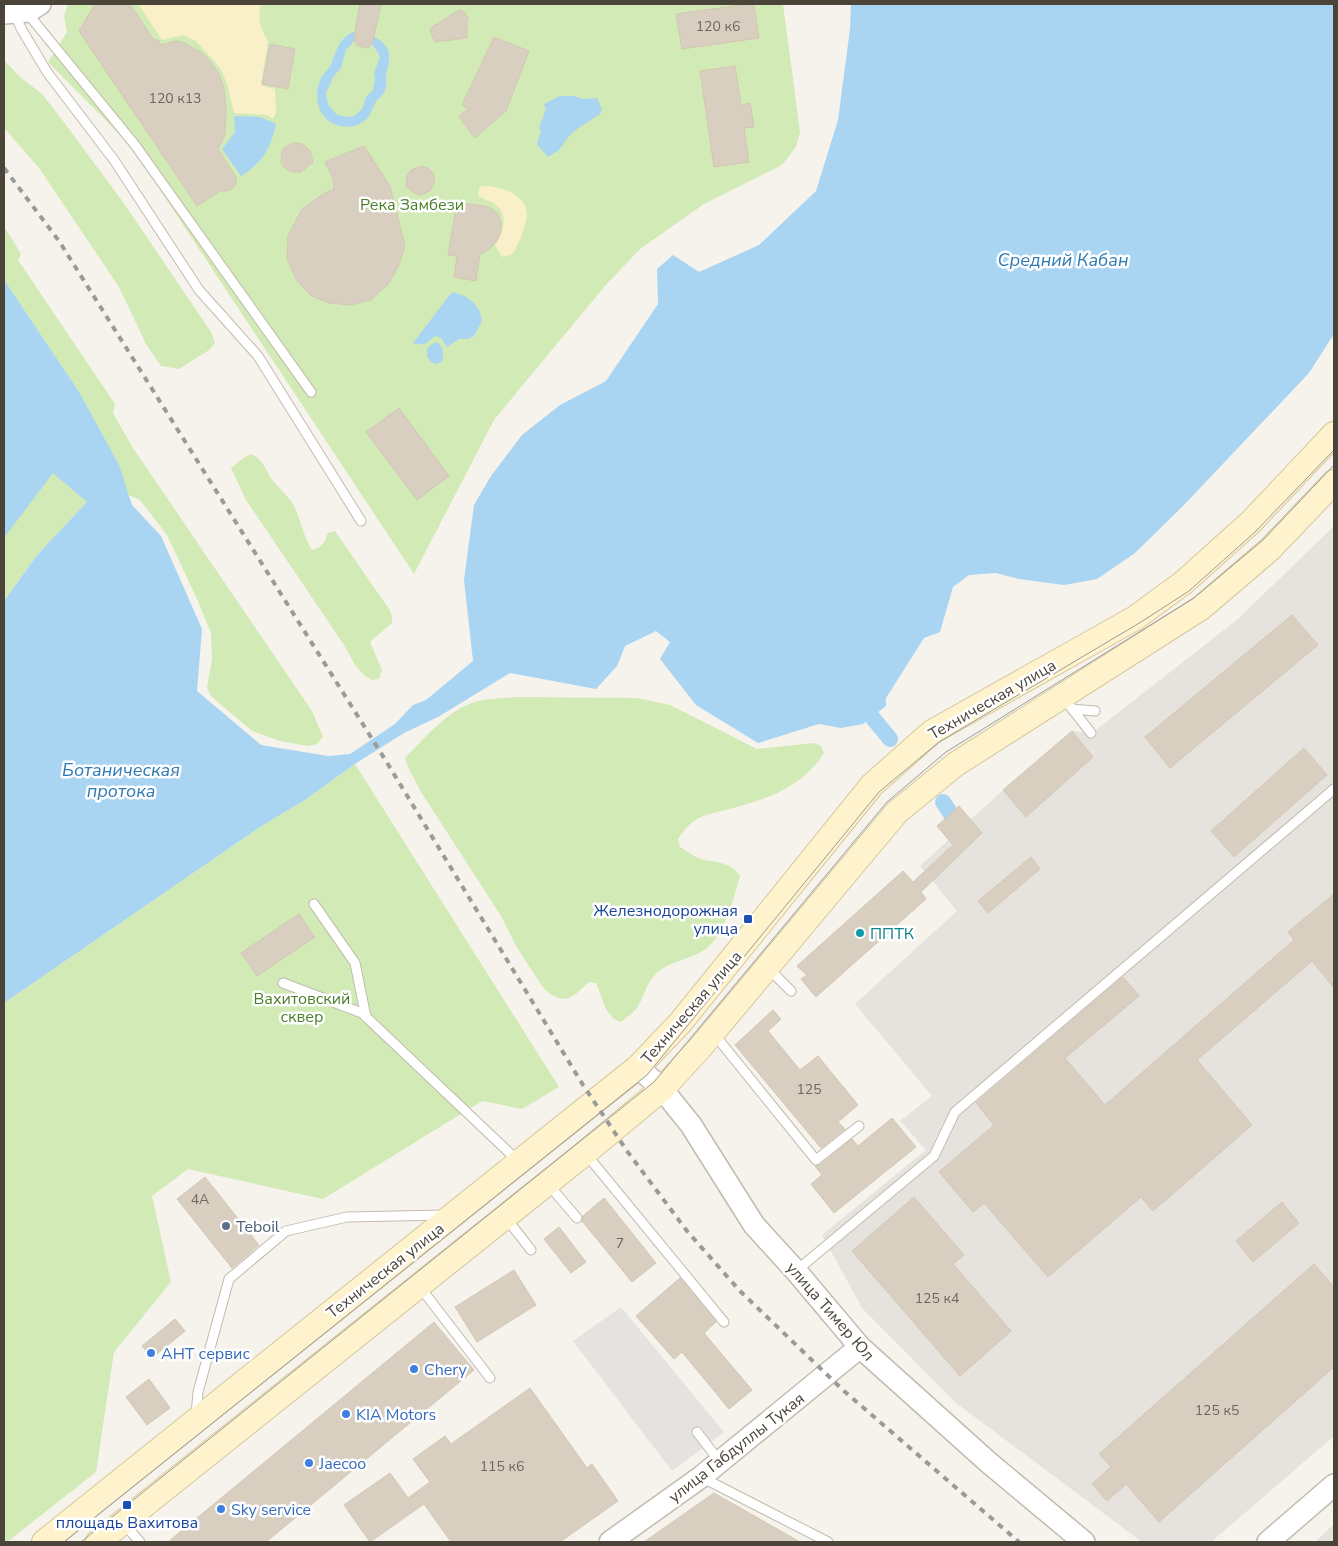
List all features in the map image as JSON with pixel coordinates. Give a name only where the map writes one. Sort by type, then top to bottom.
[{"type":"main road","name":"Техническая улица","points":[[44,1542],[638,1067],[680,1024],[872,785],[932,732],[1134,618],[1183,583],[1251,522],[1334,434]]},
{"type":"main road","name":"Техническая улица","points":[[98,1542],[585,1153],[662,1089],[713,1032],[897,812],[956,764],[1067,702],[1201,608],[1270,549],[1334,482]]},
{"type":"street","name":"улица Тимер Юл","points":[[638,1067],[662,1089],[692,1125],[754,1225],[796,1271],[860,1347],[988,1462],[1084,1542]]},
{"type":"street","name":"улица Габдуллы Тукая","points":[[610,1542],[701,1477],[860,1347]]},
{"type":"street","points":[[1268,1542],[1334,1486]]},
{"type":"lane","points":[[22,10],[33,20],[134,145],[312,392]]},
{"type":"lane","points":[[22,10],[22,30],[47,72],[114,160],[199,290],[258,356],[361,520]]},
{"type":"lane","points":[[1067,702],[1095,711]]},
{"type":"lane","points":[[1067,702],[1092,733]]},
{"type":"lane","points":[[796,1271],[934,1156],[955,1112],[1334,789]]},
{"type":"lane","points":[[314,904],[355,963],[366,1017]]},
{"type":"lane","points":[[768,967],[791,991]]},
{"type":"lane","points":[[283,983],[366,1017],[520,1163]]},
{"type":"lane","points":[[713,1032],[816,1160],[859,1126]]},
{"type":"lane","points":[[585,1153],[724,1322]]},
{"type":"lane","points":[[547,1182],[576,1218]]},
{"type":"lane","points":[[195,1421],[198,1392],[229,1279],[286,1231],[347,1217],[435,1216],[457,1213]]},
{"type":"lane","points":[[504,1216],[531,1250]]},
{"type":"lane","points":[[418,1285],[490,1378]]},
{"type":"lane","points":[[698,1432],[720,1462]]},
{"type":"lane","points":[[701,1477],[828,1542]]},
{"type":"lane","points":[[123,1522],[140,1542]]},
{"type":"shaded area","points":[[1334,526],[1334,1436],[1211,1542],[1142,1542],[956,1403],[862,1308],[822,1235],[926,1150],[900,1121],[932,1096],[855,1004],[957,911],[920,866],[1003,790],[1072,731],[1092,733],[1238,619]]},
{"type":"shaded area","points":[[621,1307],[724,1432],[672,1471],[573,1341]]},
{"type":"shaded area","points":[[1334,1524],[1334,1542],[1315,1542]]},
{"type":"green space","name":"Река Замбези","points":[[68,4],[783,4],[800,132],[796,147],[782,165],[704,204],[640,249],[605,286],[494,420],[414,574],[131,146],[48,62],[67,32],[64,16]]},
{"type":"green space","points":[[4,60],[20,77],[42,94],[123,202],[211,332],[215,343],[209,350],[179,369],[161,366],[146,344],[119,287],[39,168],[4,128]]},
{"type":"green space","points":[[4,226],[21,254],[18,260],[115,404],[113,413],[133,448],[312,711],[323,737],[317,744],[308,746],[280,741],[252,731],[211,696],[207,687],[212,659],[211,633],[167,535],[140,500],[116,490],[87,502],[38,554],[4,601]]},
{"type":"green space","points":[[251,454],[261,461],[271,478],[292,502],[312,550],[322,544],[328,533],[335,531],[389,609],[392,623],[370,642],[382,670],[379,679],[372,680],[365,676],[355,665],[344,645],[246,500],[231,468]]},
{"type":"green space","points":[[517,697],[637,698],[670,705],[757,749],[814,743],[821,746],[824,753],[806,775],[795,783],[760,800],[708,814],[690,824],[684,831],[678,839],[680,847],[698,858],[723,863],[736,871],[740,876],[731,907],[716,939],[709,947],[659,971],[649,983],[637,1008],[621,1022],[607,1011],[596,983],[589,982],[573,996],[563,999],[552,995],[544,989],[516,946],[501,916],[421,792],[405,758],[429,733],[457,710],[478,701]]},
{"type":"green space","name":"Вахитовский сквер","points":[[355,764],[559,1087],[522,1109],[482,1101],[323,1199],[188,1169],[152,1196],[171,1282],[114,1352],[96,1472],[7,1542],[4,1542],[4,1003],[260,827],[305,800]]},
{"type":"sand","points":[[138,4],[261,4],[260,23],[268,41],[261,85],[275,89],[276,113],[273,119],[267,115],[234,113],[228,87],[221,69],[196,41],[183,35],[162,40]]},
{"type":"sand","points":[[480,186],[509,191],[521,200],[525,206],[527,217],[524,228],[511,255],[502,257],[495,245],[500,236],[504,219],[496,205],[478,196]]},
{"type":"water","name":"Средний Кабан","points":[[851,4],[1334,4],[1334,334],[1309,373],[1183,506],[1135,553],[1097,579],[1064,585],[1019,579],[996,573],[969,575],[953,587],[940,632],[924,638],[886,698],[886,706],[863,724],[841,728],[819,724],[758,743],[696,705],[660,659],[670,642],[656,631],[625,646],[617,666],[596,689],[510,673],[438,717],[404,733],[355,764],[305,800],[260,827],[4,1003],[4,601],[38,554],[87,502],[53,473],[4,538],[4,280],[79,392],[119,465],[132,505],[161,536],[202,629],[197,691],[261,745],[328,756],[350,754],[395,724],[413,705],[426,700],[473,661],[464,580],[474,505],[491,476],[522,435],[560,405],[606,381],[658,304],[657,269],[673,255],[699,272],[759,245],[816,191],[838,120],[850,29]]},
{"type":"water","points":[[353,32],[378,39],[387,48],[389,60],[386,87],[370,115],[358,125],[347,127],[336,125],[323,115],[320,111],[317,96],[321,78],[331,64],[339,45]],"holes":[[[354,41],[370,44],[375,48],[380,57],[374,73],[373,90],[366,97],[362,109],[354,116],[340,116],[328,104],[326,93],[333,77],[341,68],[346,50]]]},
{"type":"water","points":[[560,96],[574,96],[583,99],[597,98],[602,109],[600,114],[577,129],[569,136],[559,150],[548,157],[537,144],[541,131],[539,128],[546,109],[544,104]]},
{"type":"water","points":[[234,116],[260,117],[276,124],[268,148],[260,160],[241,176],[222,149],[235,132]]},
{"type":"water","points":[[452,292],[465,296],[474,303],[480,312],[482,321],[474,336],[468,339],[459,339],[447,347],[441,338],[436,336],[424,344],[413,343]]},
{"type":"water","points":[[437,342],[443,351],[443,356],[442,362],[436,364],[431,362],[427,356],[427,349]]},
{"type":"building","points":[[95,4],[130,4],[154,40],[158,40],[161,45],[176,41],[184,43],[202,53],[210,61],[218,72],[224,88],[226,107],[225,135],[218,149],[236,177],[236,183],[232,189],[220,191],[197,206],[79,31]]},
{"type":"building","points":[[360,4],[381,4],[373,42],[369,47],[364,48],[356,44],[354,36]]},
{"type":"building","points":[[754,4],[759,38],[682,49],[676,14]]},
{"type":"building","points":[[459,10],[464,12],[469,19],[467,21],[467,38],[435,42],[430,30],[432,27]]},
{"type":"building","points":[[494,37],[529,51],[506,111],[475,138],[459,117],[468,109],[462,105]]},
{"type":"building","points":[[270,44],[295,49],[288,89],[262,84]]},
{"type":"building","points":[[735,66],[741,105],[750,103],[754,127],[744,128],[749,162],[714,167],[700,71]]},
{"type":"building","points":[[293,143],[303,144],[310,151],[313,162],[301,172],[291,172],[281,162],[284,148]]},
{"type":"building","points":[[364,146],[390,186],[405,246],[399,265],[389,283],[371,300],[350,305],[329,303],[310,295],[296,279],[287,259],[288,236],[302,209],[323,194],[334,189],[333,178],[325,162]]},
{"type":"building","points":[[421,166],[428,168],[433,173],[435,180],[430,191],[420,195],[414,193],[406,186],[407,176],[411,170]]},
{"type":"building","points":[[457,202],[489,207],[498,214],[501,222],[498,239],[490,249],[480,254],[476,281],[454,277],[457,256],[448,255]]},
{"type":"building","points":[[399,408],[449,476],[417,500],[366,432]]},
{"type":"building","points":[[1292,615],[1318,645],[1170,768],[1145,737]]},
{"type":"building","points":[[1072,731],[1093,757],[1026,817],[1003,790]]},
{"type":"building","points":[[1304,748],[1327,775],[1234,857],[1211,831]]},
{"type":"building","name":"ППТК","points":[[959,806],[982,833],[921,892],[926,899],[816,997],[801,979],[807,975],[797,966],[903,871],[913,882],[953,845],[937,826]]},
{"type":"building","points":[[1031,857],[1040,869],[988,913],[978,901]]},
{"type":"building","points":[[1334,894],[1334,988],[1312,961],[1197,1060],[1252,1125],[1153,1211],[1141,1197],[1048,1277],[984,1203],[973,1212],[939,1172],[994,1125],[976,1103],[1123,977],[1139,996],[1065,1058],[1105,1105],[1294,940],[1288,932]]},
{"type":"building","points":[[299,914],[315,937],[257,976],[241,953]]},
{"type":"building","points":[[773,1010],[781,1019],[768,1031],[800,1070],[818,1056],[858,1105],[838,1122],[845,1129],[821,1148],[735,1045]]},
{"type":"building","points":[[892,1118],[916,1147],[834,1213],[811,1184],[822,1175],[815,1166],[820,1165],[852,1139],[858,1146]]},
{"type":"building","points":[[205,1177],[259,1245],[232,1268],[177,1199]]},
{"type":"building","points":[[914,1197],[964,1255],[953,1264],[1011,1331],[960,1376],[852,1251]]},
{"type":"building","points":[[604,1198],[656,1263],[632,1282],[582,1221],[583,1216]]},
{"type":"building","points":[[1282,1202],[1299,1223],[1253,1262],[1236,1241]]},
{"type":"building","points":[[559,1227],[586,1262],[571,1273],[544,1239]]},
{"type":"building","points":[[1314,1264],[1334,1287],[1334,1367],[1159,1522],[1126,1484],[1107,1501],[1092,1484],[1111,1467],[1099,1454]]},
{"type":"building","points":[[514,1270],[536,1305],[477,1342],[455,1307]]},
{"type":"building","points":[[680,1278],[716,1322],[704,1333],[752,1390],[729,1409],[682,1352],[674,1359],[636,1316]]},
{"type":"building","points":[[175,1319],[185,1331],[152,1358],[142,1346]]},
{"type":"building","points":[[434,1322],[474,1370],[266,1542],[168,1542]]},
{"type":"building","points":[[149,1379],[170,1408],[147,1425],[126,1397]]},
{"type":"building","points":[[530,1388],[587,1468],[592,1464],[618,1501],[560,1542],[451,1542],[424,1504],[370,1542],[344,1505],[390,1473],[408,1498],[430,1482],[413,1459],[445,1436],[451,1444]]},
{"type":"building","points":[[714,1493],[800,1542],[644,1542]]},
{"type":"waterway","points":[[872,717],[890,739]]},
{"type":"waterway","points":[[943,802],[951,814]]},
{"type":"tram line","points":[[64,1542],[647,1075],[879,792],[939,742],[1141,622],[1189,591],[1255,532],[1334,450]]},
{"type":"tram line","points":[[81,1542],[654,1082],[887,802],[946,752],[1194,598],[1263,540],[1334,465]]},
{"type":"railway","points":[[4,168],[59,241],[386,761],[583,1085],[627,1151],[687,1231],[740,1291],[844,1391],[1019,1542]]},
{"type":"place","name":"Железнодорожная улица","points":[[748,919]]},
{"type":"place","name":"ППТК","points":[[860,933]]},
{"type":"place","name":"Teboil","points":[[226,1226]]},
{"type":"place","name":"АНТ сервис","points":[[151,1353]]},
{"type":"place","name":"Chery","points":[[414,1369]]},
{"type":"place","name":"KIA Motors","points":[[346,1414]]},
{"type":"place","name":"Jaecoo","points":[[309,1463]]},
{"type":"place","name":"площадь Вахитова","points":[[127,1505]]},
{"type":"place","name":"Sky service","points":[[221,1509]]},
{"type":"water label","name":"Ботаническая протока","points":[[121,780]]}]
